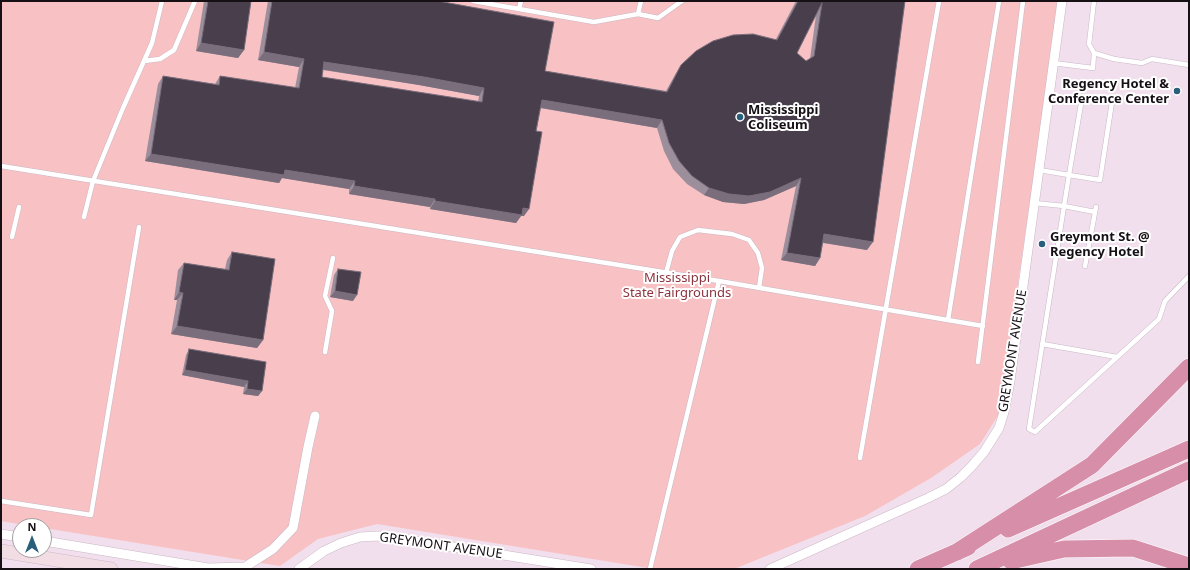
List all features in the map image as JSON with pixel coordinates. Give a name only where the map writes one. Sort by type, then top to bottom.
[{"type":"highway","points":[[957,552],[1092,465],[1189,367]]},
{"type":"highway","points":[[918,569],[1189,449]]},
{"type":"highway","points":[[979,568],[1189,470]]},
{"type":"highway","points":[[979,568],[1064,549],[1133,548],[1189,566]]},
{"type":"main road","points":[[1,551],[111,569]]},
{"type":"street","name":"GREYMONT AVENUE","points":[[770,569],[946,489],[961,477],[984,452],[999,428],[1008,396],[1062,1]]},
{"type":"street","points":[[52,542],[208,568],[247,568],[272,549],[293,528],[308,447],[316,416]]},
{"type":"street","points":[[1,534],[12,536]]},
{"type":"street","name":"GREYMONT AVENUE","points":[[299,569],[324,551],[340,543],[360,538],[378,536],[591,569]]},
{"type":"lane","points":[[84,217],[93,181],[152,43],[162,1]]},
{"type":"lane","points":[[144,61],[160,59],[174,50],[195,1]]},
{"type":"lane","points":[[473,1],[594,22],[638,14],[658,18],[682,1]]},
{"type":"lane","points":[[519,9],[521,1]]},
{"type":"lane","points":[[638,14],[641,1]]},
{"type":"lane","points":[[860,458],[939,1]]},
{"type":"lane","points":[[948,320],[999,1]]},
{"type":"lane","points":[[978,362],[1024,1]]},
{"type":"lane","points":[[1053,63],[1093,68],[1094,53],[1089,44],[1094,1]]},
{"type":"lane","points":[[1094,53],[1114,59],[1142,63],[1152,59],[1189,65]]},
{"type":"lane","points":[[1039,170],[1069,175],[1100,182],[1112,102],[1082,98],[1069,175],[1064,206],[1029,429],[1035,432],[1159,319],[1165,301],[1189,276]]},
{"type":"lane","points":[[1,166],[666,273],[983,326]]},
{"type":"lane","points":[[1034,203],[1064,206],[1095,212]]},
{"type":"lane","points":[[12,237],[19,207]]},
{"type":"lane","points":[[1085,266],[1096,207]]},
{"type":"lane","points":[[1,501],[91,515],[139,227]]},
{"type":"lane","points":[[666,273],[672,251],[680,237],[698,230],[732,234],[749,240],[758,253],[762,268],[758,288]]},
{"type":"lane","points":[[325,352],[332,311],[325,296],[333,258]]},
{"type":"lane","points":[[650,569],[719,282]]},
{"type":"lane","points":[[1042,344],[1117,357]]},
{"type":"green space","name":"Mississippi State Fairgrounds","points":[[1,1],[1059,1],[999,414],[980,444],[931,478],[865,516],[734,569],[654,569],[377,524],[318,539],[280,566],[52,529],[52,518],[12,518],[12,523],[1,521]]},
{"type":"building","points":[[208,1],[251,1],[244,50],[201,43]]},
{"type":"building","points":[[272,1],[438,1],[554,22],[545,71],[667,92],[681,65],[696,51],[713,41],[733,35],[753,34],[777,40],[798,1],[905,1],[873,242],[824,234],[820,258],[787,253],[801,178],[770,192],[749,196],[729,194],[709,188],[692,176],[679,161],[669,143],[662,120],[542,100],[536,131],[542,132],[529,209],[523,208],[522,215],[354,186],[355,181],[285,170],[284,175],[151,154],[163,76],[219,85],[220,76],[299,88],[304,59],[264,52]],"holes":[[[822,3],[814,56],[806,61],[797,53]],[[324,62],[424,77],[484,88],[482,102],[322,77]]]},
{"type":"building","points":[[232,252],[275,259],[263,340],[177,326],[183,293],[179,292],[184,263],[229,270]]},
{"type":"building","points":[[338,269],[361,272],[357,295],[335,291]]},
{"type":"building","points":[[189,349],[266,362],[262,391],[247,389],[248,381],[185,370]]},
{"type":"place","name":"Regency Hotel & Conference Center","points":[[1177,91]]},
{"type":"place","name":"Mississippi Coliseum","points":[[740,117]]},
{"type":"place","name":"Greymont St. @ Regency Hotel","points":[[1042,244]]}]
